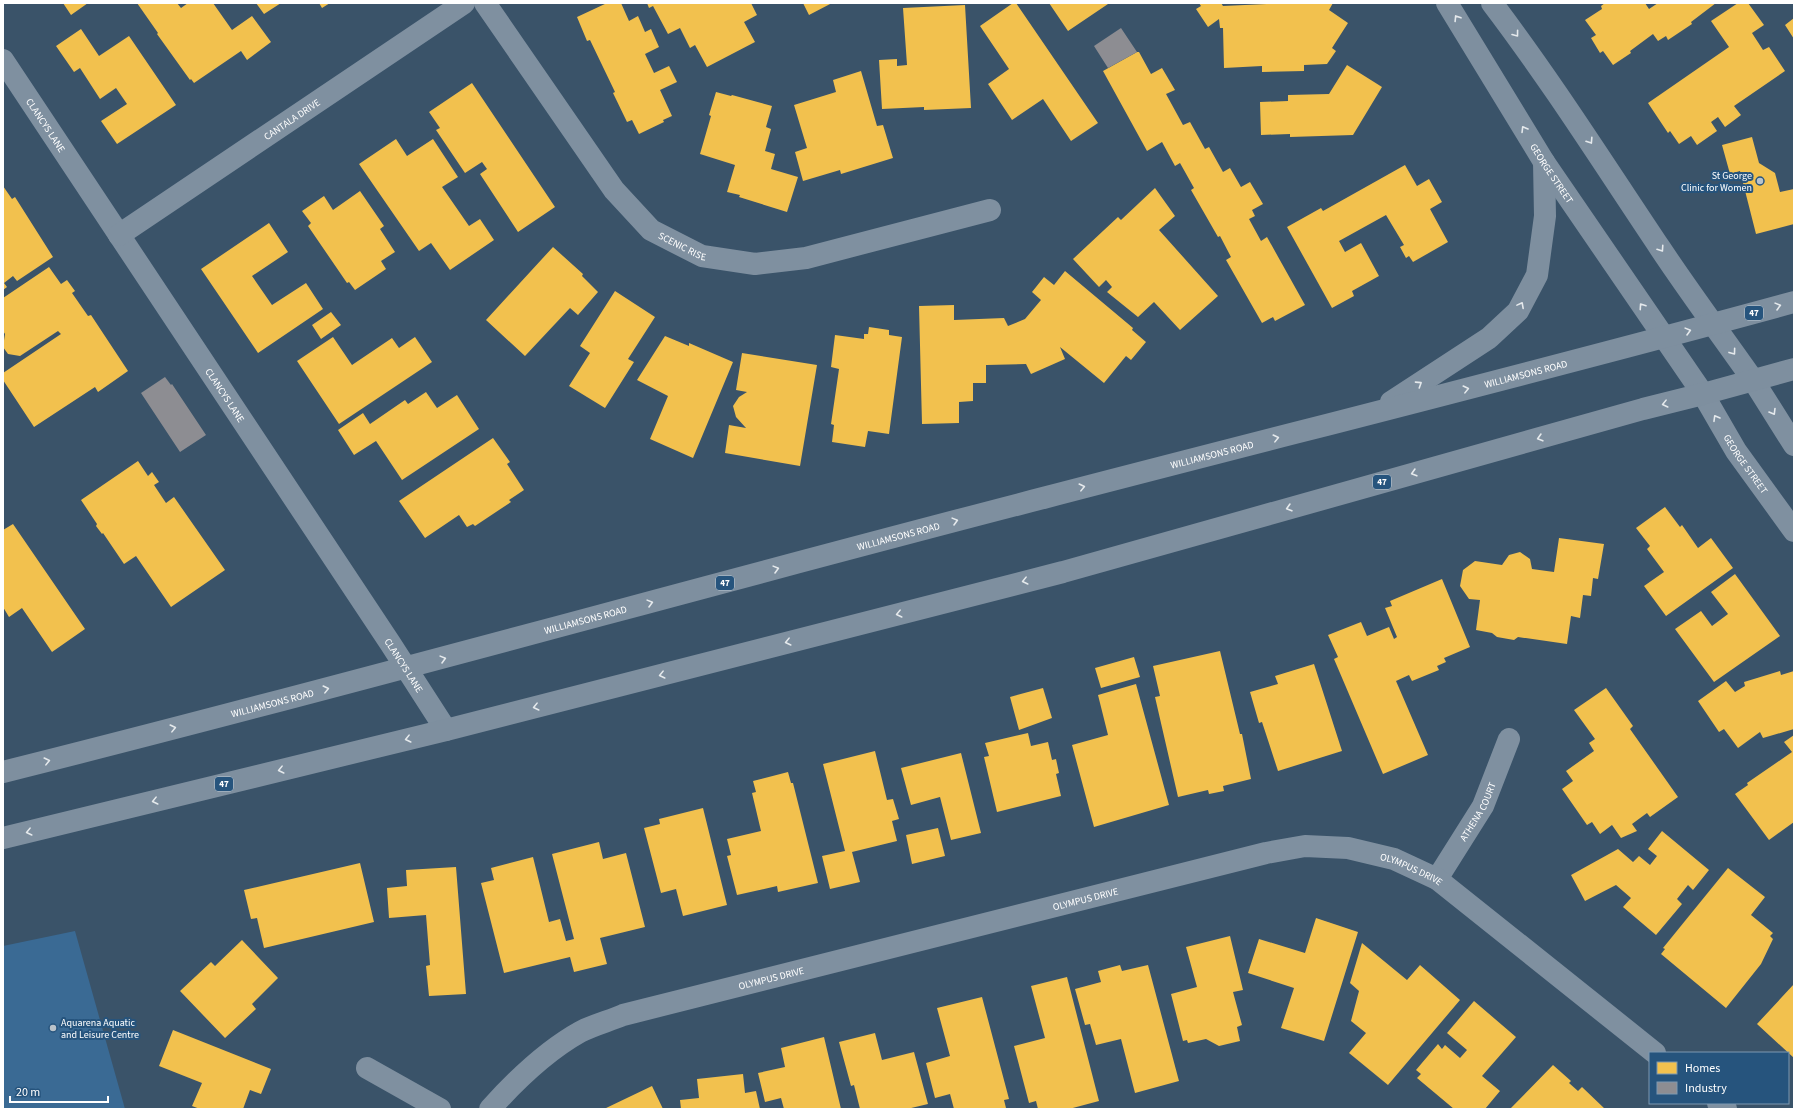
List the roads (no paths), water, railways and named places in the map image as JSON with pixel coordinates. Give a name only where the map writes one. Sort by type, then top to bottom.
[{"type":"main road","name":"GEORGE STREET","points":[[1447,3],[1544,162],[1703,394]]},
{"type":"main road","points":[[1492,3],[1520,40],[1585,134],[1661,249],[1753,380]]},
{"type":"main road","points":[[1374,413],[1489,338],[1518,311],[1537,275],[1545,216],[1544,162]]},
{"type":"main road","name":"WILLIAMSONS ROAD","points":[[5,768],[406,669],[1044,497],[1664,338],[1794,302]]},
{"type":"main road","name":"47","points":[[3,838],[446,730],[1063,572],[1794,368]]},
{"type":"street","name":"CANTALA DRIVE","points":[[119,235],[464,3]]},
{"type":"street","name":"SCENIC RISE","points":[[485,3],[614,190],[651,230],[702,256],[755,264],[806,258],[990,210]]},
{"type":"street","name":"CLANCYS LANE","points":[[3,60],[390,643],[446,730]]},
{"type":"street","points":[[1753,380],[1794,445]]},
{"type":"street","name":"GEORGE STREET","points":[[1703,394],[1736,451],[1794,531]]},
{"type":"street","name":"ATHENA COURT","points":[[1437,879],[1483,806],[1509,739]]},
{"type":"street","name":"OLYMPUS DRIVE","points":[[490,1109],[507,1090],[544,1056],[580,1032],[623,1015],[1266,853],[1305,846],[1348,848],[1394,859],[1437,879],[1654,1052]]},
{"type":"street","points":[[367,1068],[440,1109]]},
{"type":"place","name":"St George Clinic for Women","points":[[1760,181]]},
{"type":"place","name":"Aquarena Aquatic and Leisure Centre","points":[[53,1028]]}]
